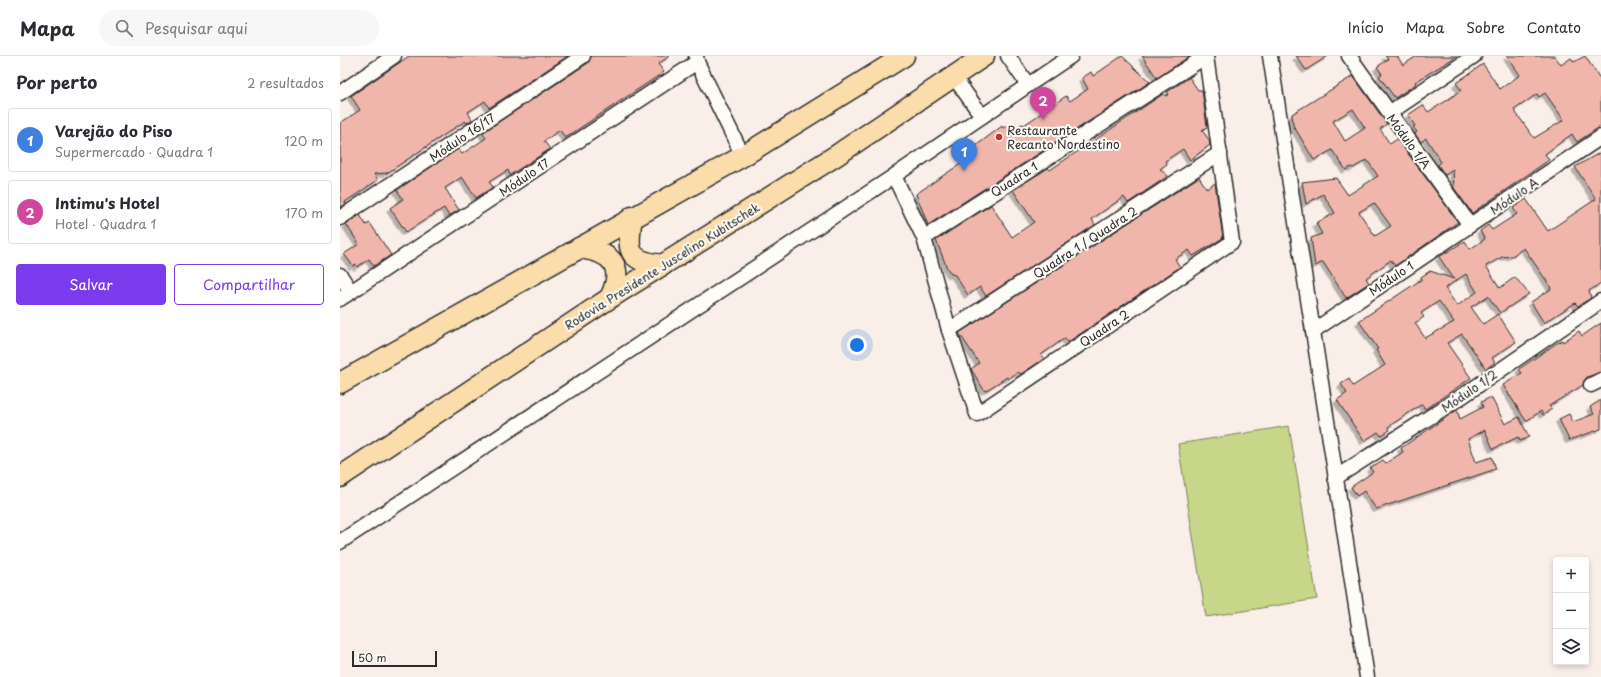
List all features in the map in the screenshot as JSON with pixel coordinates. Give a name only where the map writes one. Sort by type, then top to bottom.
[{"type":"highway","points":[[340,383],[632,217],[743,156],[904,56]]},
{"type":"highway","name":"Rodovia Presidente Juscelino Kubitschek","points":[[340,478],[610,298],[837,155],[984,56]]},
{"type":"highway","points":[[632,217],[630,248],[636,258],[646,263],[663,265]]},
{"type":"highway","points":[[579,248],[599,252],[611,259],[616,266],[616,286],[610,298]]},
{"type":"street","points":[[340,93],[393,56]]},
{"type":"street","name":"Módulo 16/17","points":[[340,218],[583,56]]},
{"type":"street","points":[[1008,56],[1028,85]]},
{"type":"street","points":[[340,542],[894,176],[1071,56]]},
{"type":"street","points":[[1206,56],[1220,153]]},
{"type":"street","name":"Quadra 1","points":[[924,238],[1206,56]]},
{"type":"street","points":[[1270,56],[1367,677]]},
{"type":"street","name":"Módulo 1/A","points":[[1348,56],[1470,225]]},
{"type":"street","points":[[1389,114],[1474,56]]},
{"type":"street","points":[[697,59],[743,156]]},
{"type":"street","name":"Módulo 17","points":[[346,296],[697,59]]},
{"type":"street","points":[[954,76],[982,116]]},
{"type":"street","name":"Módulo A","points":[[1470,225],[1601,137]]},
{"type":"street","name":"Quadra 2","points":[[949,330],[977,414],[1232,242],[1220,153]]},
{"type":"street","name":"Quadra 1 / Quadra 2","points":[[949,330],[1220,153]]},
{"type":"street","points":[[894,176],[924,238],[949,330]]},
{"type":"street","name":"Módulo 1","points":[[1313,331],[1470,225]]},
{"type":"street","points":[[340,275],[346,296]]},
{"type":"street","name":"Módulo 1/2","points":[[1335,478],[1464,395],[1601,301]]},
{"type":"green space","points":[[1289,426],[1317,599],[1206,617],[1178,444]]},
{"type":"building","points":[[409,56],[568,56],[489,108],[485,101],[468,112],[472,120],[467,123],[465,121],[387,173],[374,174],[378,180],[345,202],[346,204],[340,208],[340,123],[360,110],[351,96]]},
{"type":"building","points":[[591,56],[670,56],[658,64],[664,72],[565,138],[560,130],[544,141],[550,149],[510,175],[508,170],[489,182],[493,187],[476,198],[462,177],[445,188],[459,210],[449,216],[444,208],[406,232],[390,208],[403,199],[397,190],[458,149],[462,154],[486,138],[482,133],[588,63]]},
{"type":"building","points":[[1122,56],[1150,82],[928,225],[916,194],[972,156],[969,151],[1002,126],[1003,128],[1007,126],[1011,131],[1022,124],[1024,125],[1066,96],[1070,101],[1088,89],[1082,78],[1091,72],[1093,76]]},
{"type":"building","points":[[1142,56],[1190,56],[1157,78]]},
{"type":"building","points":[[1296,56],[1328,56],[1306,70]]},
{"type":"building","points":[[1385,56],[1397,56],[1403,65],[1417,56],[1457,56],[1415,82],[1416,84],[1395,98],[1379,76],[1382,74],[1377,67],[1388,59]]},
{"type":"building","points":[[1507,56],[1555,56],[1561,65],[1571,58],[1574,62],[1585,56],[1601,80],[1601,126],[1577,142],[1572,134],[1545,154],[1549,160],[1472,213],[1454,188],[1453,170],[1445,175],[1438,165],[1441,162],[1426,138],[1421,142],[1415,134],[1417,132],[1413,127],[1415,126],[1408,115],[1423,105],[1428,112],[1446,101],[1461,90],[1456,83],[1483,64],[1500,89],[1520,75]],"holes":[[[1545,93],[1564,120],[1534,138],[1514,110],[1537,94],[1539,97]]]},
{"type":"building","points":[[1353,76],[1387,124],[1380,129],[1390,144],[1397,139],[1458,222],[1395,266],[1391,260],[1366,278],[1369,283],[1346,298],[1323,262],[1315,266],[1311,238],[1322,234],[1316,223],[1335,213],[1323,194],[1306,204],[1302,182],[1336,178],[1348,195],[1378,176],[1367,160],[1353,168],[1351,167],[1346,170],[1332,150],[1314,160],[1293,125],[1292,114]],"holes":[[[1353,109],[1365,128],[1345,141],[1333,121]],[[1374,203],[1391,226],[1375,236],[1359,212]]]},
{"type":"building","points":[[1189,77],[1198,90],[1202,90],[1207,127],[1202,130],[1209,140],[1210,145],[1190,160],[1183,149],[1165,161],[1167,164],[1160,169],[1168,176],[1128,203],[1124,197],[1092,219],[1095,225],[986,296],[980,287],[968,295],[955,275],[951,274],[947,268],[936,240],[991,205],[1012,237],[1034,222],[1013,190],[1048,168],[1050,170],[1163,94],[1166,96],[1169,94],[1167,92]]},
{"type":"building","points":[[1601,152],[1601,283],[1589,291],[1591,298],[1578,306],[1575,303],[1544,323],[1531,302],[1551,289],[1524,248],[1512,256],[1502,257],[1486,266],[1500,288],[1515,277],[1529,294],[1500,313],[1488,296],[1471,307],[1483,324],[1498,314],[1516,342],[1492,358],[1495,362],[1486,369],[1462,334],[1447,343],[1471,378],[1425,409],[1422,404],[1388,427],[1390,430],[1381,436],[1378,432],[1364,441],[1337,400],[1347,393],[1341,384],[1349,379],[1353,386],[1385,365],[1376,350],[1378,349],[1359,321],[1422,279],[1421,277],[1430,271],[1454,279],[1439,257],[1465,241],[1470,249],[1485,239],[1480,231],[1488,225],[1492,230],[1517,214],[1513,208],[1526,199],[1548,231],[1596,199],[1575,167]],"holes":[[[1466,274],[1477,292],[1457,306],[1445,288]],[[1439,301],[1454,322],[1425,338],[1415,323],[1424,317],[1421,313]]]},
{"type":"building","points":[[1199,177],[1207,189],[1215,183],[1223,238],[1193,256],[1189,250],[1175,259],[1180,267],[1068,342],[1065,338],[1041,355],[1044,359],[1021,374],[1018,372],[1008,379],[1007,377],[985,391],[984,390],[971,369],[979,363],[959,333]]},
{"type":"building","points":[[360,215],[366,225],[370,223],[391,255],[374,266],[369,259],[357,267],[356,264],[353,266],[344,254],[359,244],[346,224]]},
{"type":"building","points":[[1601,323],[1601,372],[1587,377],[1583,385],[1549,406],[1552,409],[1543,415],[1541,411],[1526,421],[1503,385],[1522,373],[1519,369],[1557,343],[1562,340],[1563,342],[1579,331],[1582,336]]},
{"type":"building","points":[[1491,397],[1505,424],[1519,417],[1529,437],[1520,441],[1518,437],[1493,449],[1485,430],[1468,439],[1476,462],[1492,457],[1496,469],[1376,509],[1364,491],[1357,496],[1351,487],[1373,472],[1370,468],[1383,460],[1386,463],[1403,452],[1401,448],[1457,410],[1460,419],[1483,407],[1481,402]]},
{"type":"building","points":[[1601,400],[1601,429],[1569,440],[1559,419],[1569,414],[1573,422],[1594,414],[1590,407]]},
{"type":"place","name":"Intimu's Hotel","points":[[1043,120]]},
{"type":"place","name":"Restaurante Recanto Nordestino","points":[[999,137]]},
{"type":"place","name":"Varejão do Piso","points":[[964,171]]}]
